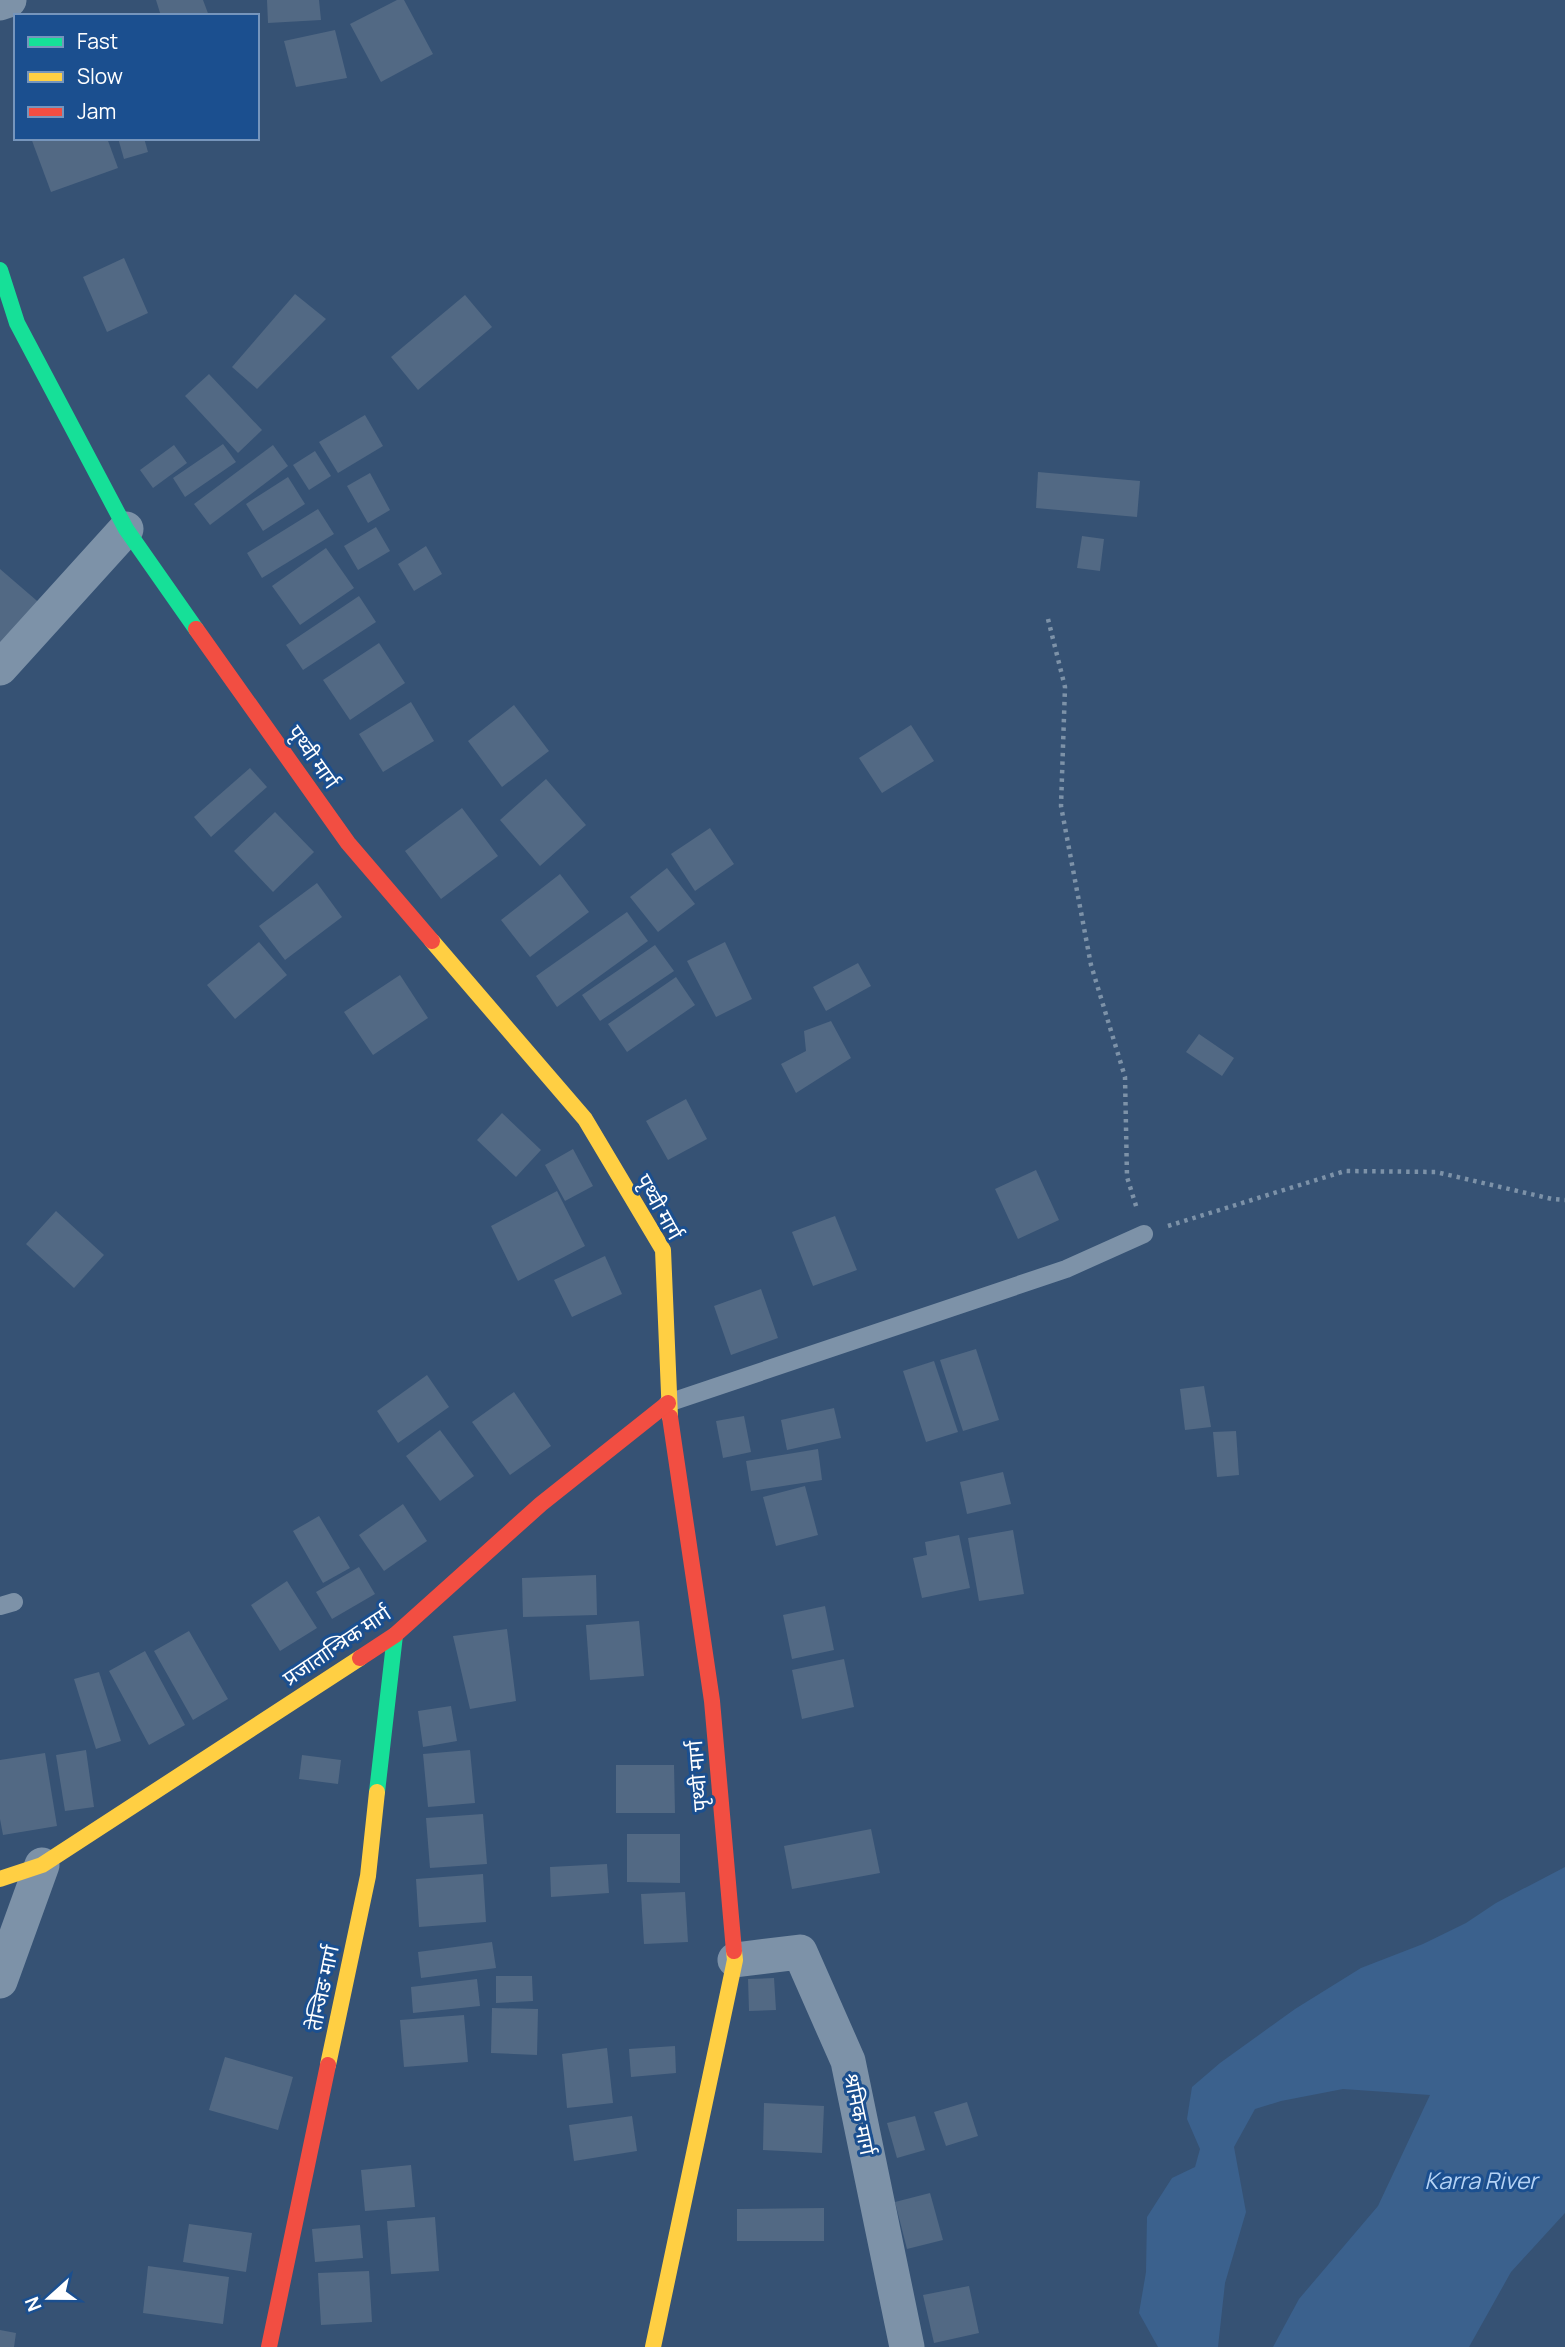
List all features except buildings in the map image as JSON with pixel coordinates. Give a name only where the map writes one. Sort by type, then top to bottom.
[{"type":"street","points":[[0,3],[9,0]]},
{"type":"street","name":"पृथ्वी मार्ग","points":[[0,270],[17,323],[126,529],[348,843],[585,1119],[663,1250],[668,1403],[712,1701],[736,1960],[653,2347]]},
{"type":"street","points":[[0,668],[126,529]]},
{"type":"street","name":"प्रजातान्त्रिक मार्ग","points":[[0,1879],[42,1865],[395,1635],[541,1504],[668,1403]]},
{"type":"street","name":"तेन्जिङ मार्ग","points":[[269,2347],[368,1876],[395,1635]]},
{"type":"street","points":[[0,1982],[42,1865]]},
{"type":"street","name":"श्रमिक मार्ग","points":[[736,1960],[800,1952],[806,1964],[848,2061],[907,2347]]},
{"type":"lane","points":[[668,1403],[1066,1269],[1144,1234]]},
{"type":"path","points":[[1048,619],[1065,687],[1061,806],[1091,965],[1125,1077],[1127,1177],[1144,1234],[1345,1171],[1436,1172],[1565,1200]]},
{"type":"water","name":"Karra River","points":[[1565,1867],[1565,2213],[1511,2272],[1469,2347],[1273,2347],[1299,2299],[1378,2206],[1430,2095],[1343,2089],[1255,2109],[1234,2147],[1246,2212],[1225,2283],[1218,2347],[1158,2347],[1139,2313],[1146,2272],[1147,2217],[1172,2178],[1195,2167],[1200,2149],[1187,2119],[1192,2087],[1220,2063],[1295,2009],[1361,1968],[1423,1944],[1466,1923],[1496,1903]]},
{"type":"traffic: fast","points":[[0,270],[17,323],[126,529],[196,629]]},
{"type":"traffic: fast","points":[[377,1792],[395,1635]]},
{"type":"traffic: slow","points":[[432,941],[585,1119],[663,1250],[670,1417]]},
{"type":"traffic: slow","points":[[0,1879],[42,1865],[360,1658]]},
{"type":"traffic: slow","points":[[328,2065],[368,1876],[377,1792]]},
{"type":"traffic: slow","points":[[653,2347],[735,1960],[734,1951]]},
{"type":"traffic: jam","points":[[196,629],[348,843],[432,941]]},
{"type":"traffic: jam","points":[[360,1658],[395,1635],[541,1504],[668,1403]]},
{"type":"traffic: jam","points":[[670,1417],[712,1701],[734,1951]]},
{"type":"traffic: jam","points":[[269,2347],[328,2065]]}]
